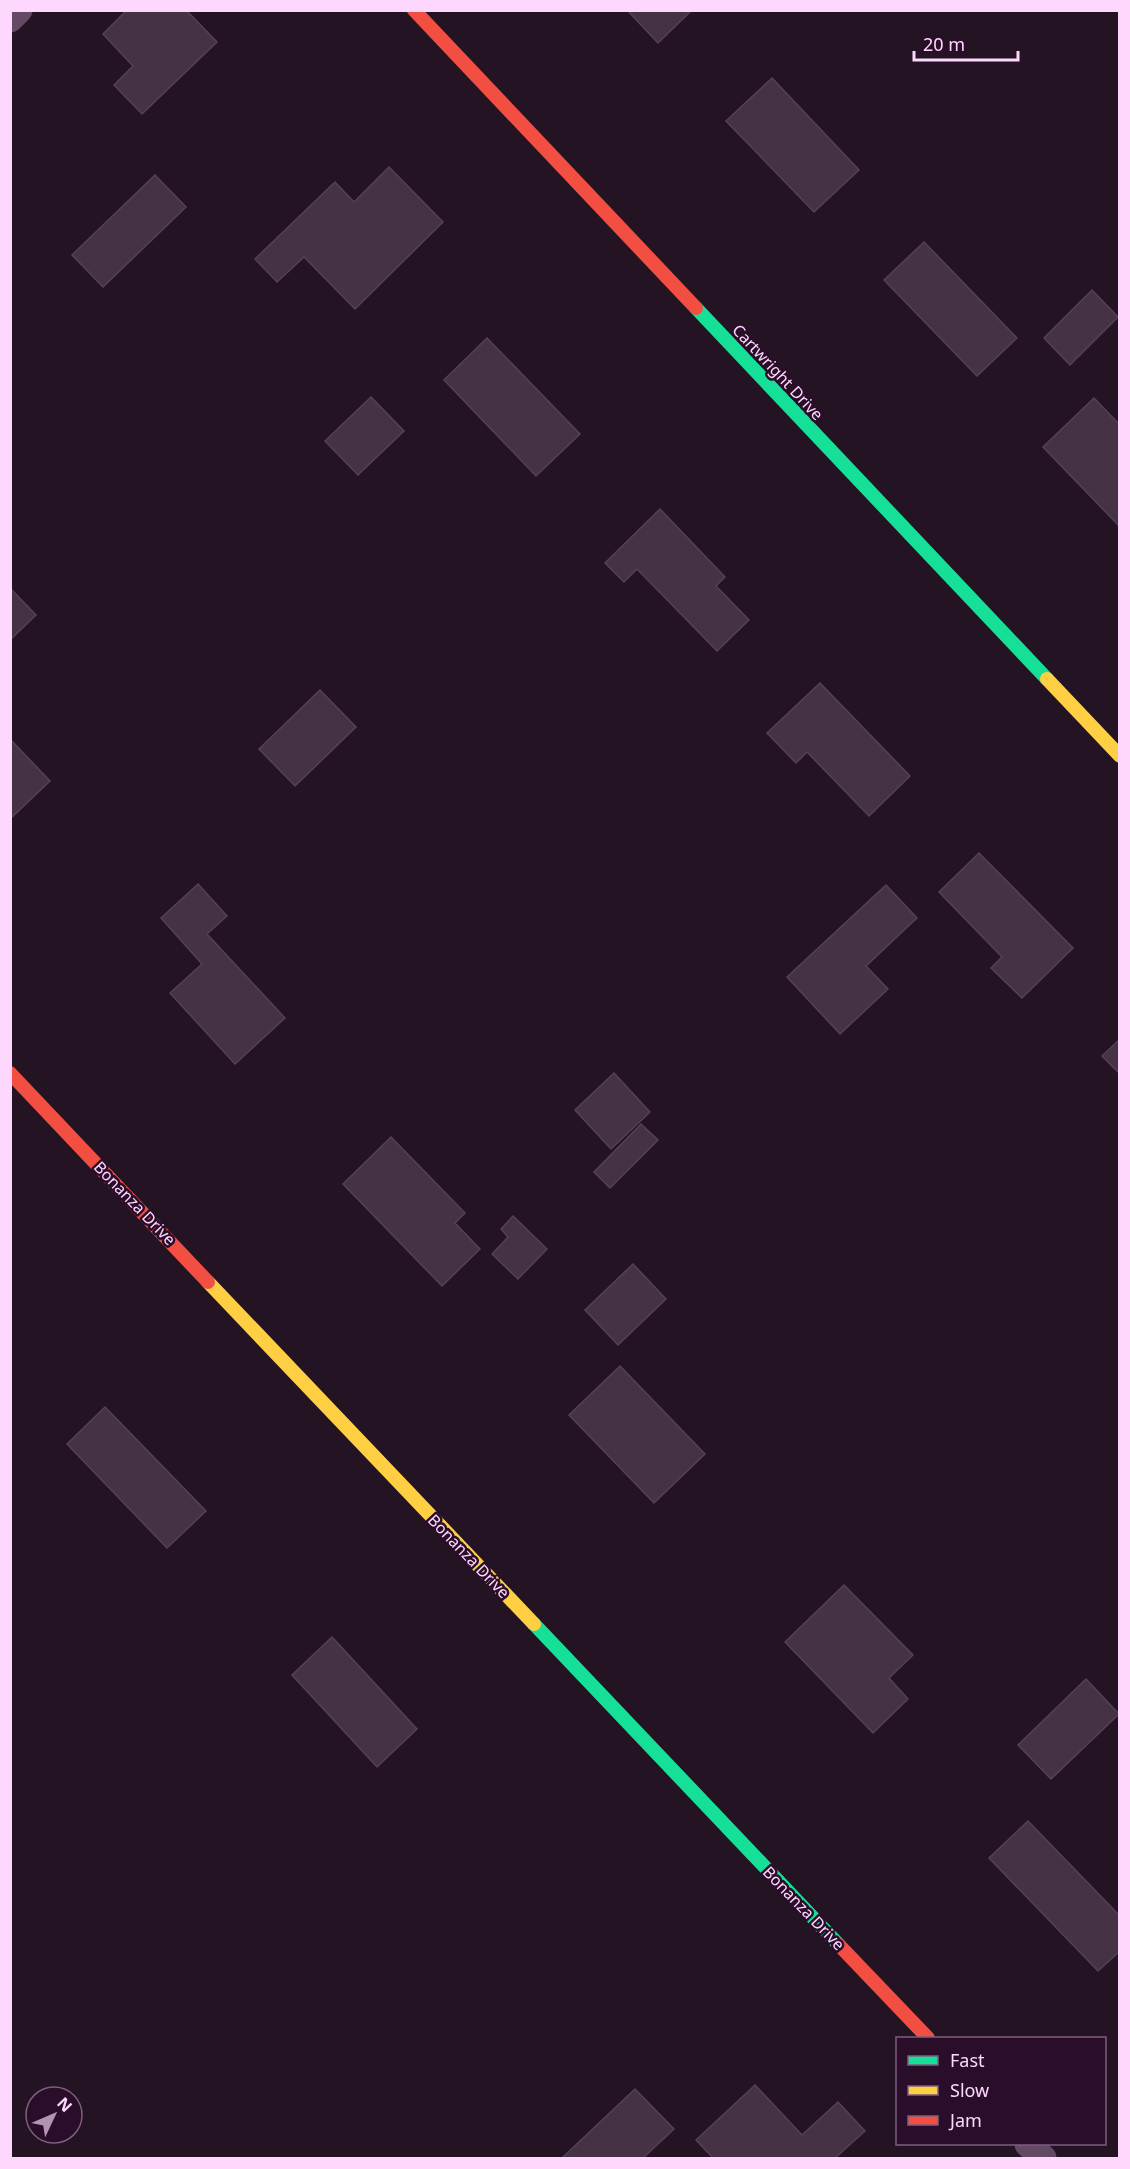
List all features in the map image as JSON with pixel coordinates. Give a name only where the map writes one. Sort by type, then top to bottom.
[{"type":"street","points":[[10,19],[19,10]]},
{"type":"street","name":"Cartwright Drive","points":[[414,10],[1119,756]]},
{"type":"street","name":"Bonanza Drive","points":[[10,1073],[927,2037]]},
{"type":"street","points":[[1029,2145],[1043,2158]]},
{"type":"building","points":[[127,10],[186,10],[217,42],[142,114],[114,85],[133,66],[103,34]]},
{"type":"building","points":[[627,10],[692,10],[658,43]]},
{"type":"building","points":[[772,78],[859,170],[814,212],[726,121]]},
{"type":"building","points":[[389,167],[443,222],[355,309],[304,257],[277,282],[255,259],[335,182],[354,202]]},
{"type":"building","points":[[155,175],[186,207],[103,287],[72,255]]},
{"type":"building","points":[[924,242],[1017,338],[977,376],[884,280]]},
{"type":"building","points":[[1092,290],[1118,317],[1070,365],[1044,338]]},
{"type":"building","points":[[487,338],[580,434],[536,476],[444,380]]},
{"type":"building","points":[[371,397],[404,431],[358,475],[325,441]]},
{"type":"building","points":[[1094,398],[1120,425],[1120,527],[1043,447]]},
{"type":"building","points":[[660,509],[725,577],[716,586],[749,620],[717,651],[637,569],[624,582],[605,563]]},
{"type":"building","points":[[10,588],[36,615],[10,640]]},
{"type":"building","points":[[820,683],[910,776],[869,816],[807,752],[796,763],[767,733]]},
{"type":"building","points":[[320,690],[356,727],[295,786],[259,749]]},
{"type":"building","points":[[10,739],[50,781],[10,819]]},
{"type":"building","points":[[979,853],[1073,948],[1022,998],[991,968],[1002,957],[939,892]]},
{"type":"building","points":[[198,884],[227,916],[207,934],[285,1018],[235,1064],[170,993],[202,964],[161,918]]},
{"type":"building","points":[[886,885],[917,918],[866,966],[888,989],[840,1034],[787,977]]},
{"type":"building","points":[[1120,1039],[1120,1074],[1102,1056]]},
{"type":"building","points":[[614,1073],[650,1112],[611,1149],[575,1110]]},
{"type":"building","points":[[641,1124],[658,1140],[610,1188],[594,1172]]},
{"type":"building","points":[[391,1137],[465,1213],[455,1223],[480,1249],[442,1286],[343,1184]]},
{"type":"building","points":[[513,1216],[547,1249],[518,1279],[492,1254],[508,1237],[501,1229]]},
{"type":"building","points":[[633,1264],[666,1299],[618,1345],[585,1310]]},
{"type":"building","points":[[620,1366],[705,1454],[654,1503],[569,1415]]},
{"type":"building","points":[[105,1407],[206,1511],[167,1548],[67,1444]]},
{"type":"building","points":[[844,1585],[913,1655],[889,1678],[908,1699],[873,1733],[785,1642]]},
{"type":"building","points":[[332,1637],[417,1729],[377,1767],[292,1675]]},
{"type":"building","points":[[1086,1679],[1119,1714],[1051,1779],[1018,1745]]},
{"type":"building","points":[[1028,1821],[1120,1916],[1120,1951],[1098,1971],[989,1858]]},
{"type":"building","points":[[755,2085],[802,2135],[838,2102],[865,2131],[835,2158],[713,2158],[696,2140]]},
{"type":"building","points":[[635,2089],[674,2129],[643,2158],[562,2158]]},
{"type":"traffic: fast","points":[[696,308],[1047,679]]},
{"type":"traffic: fast","points":[[534,1624],[838,1944]]},
{"type":"traffic: slow","points":[[1047,679],[1120,756]]},
{"type":"traffic: slow","points":[[208,1282],[534,1624]]},
{"type":"traffic: jam","points":[[414,10],[696,308]]},
{"type":"traffic: jam","points":[[10,1073],[208,1282]]},
{"type":"traffic: jam","points":[[838,1944],[927,2037]]}]
